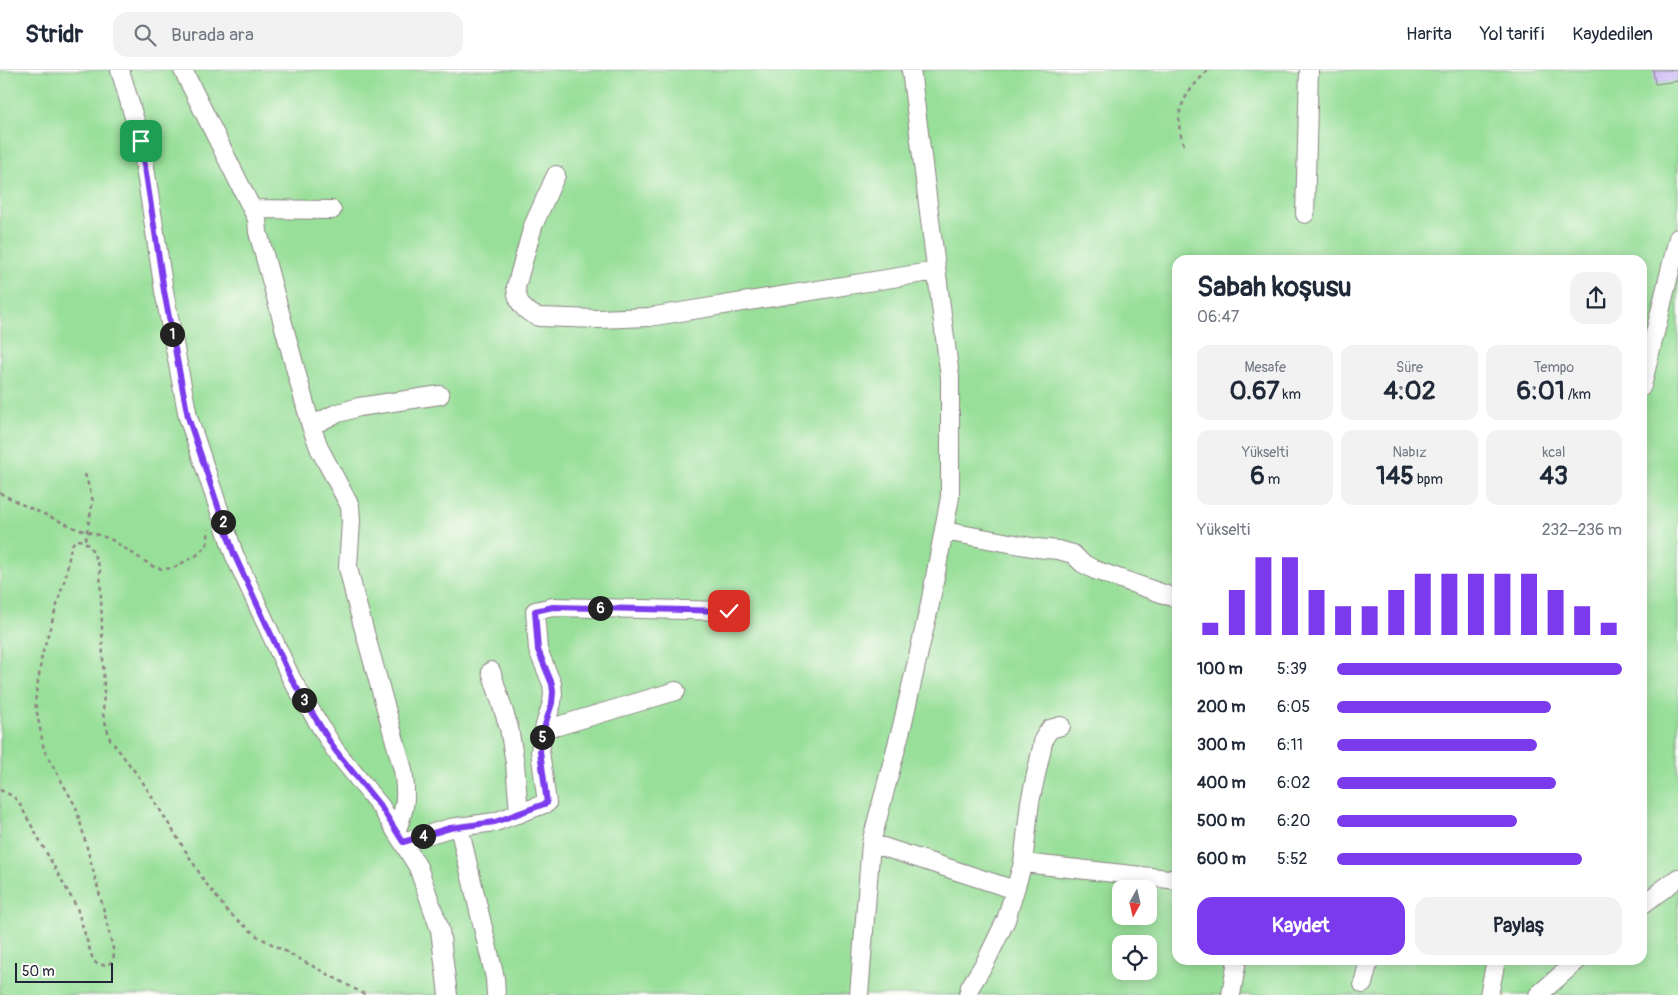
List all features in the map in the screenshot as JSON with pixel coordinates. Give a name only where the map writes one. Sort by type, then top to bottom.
[{"type":"street","points":[[120,70],[141,141],[164,291],[188,417],[205,490],[292,680],[335,750],[381,807],[418,867],[440,930],[448,995]]},
{"type":"street","points":[[183,70],[258,219],[258,232],[311,426],[320,450],[350,506],[348,567],[403,770],[406,791],[400,837]]},
{"type":"street","points":[[859,995],[871,843],[928,614],[950,497],[950,377],[910,70]]},
{"type":"street","points":[[1305,214],[1310,70]]},
{"type":"street","points":[[556,175],[533,226],[516,287],[519,303],[524,310],[531,314],[598,319],[649,316],[936,271]]},
{"type":"street","points":[[252,209],[332,210]]},
{"type":"street","points":[[1647,365],[1678,238]]},
{"type":"street","points":[[311,426],[335,414],[359,407],[440,395]]},
{"type":"street","points":[[944,530],[1072,554],[1082,563],[1095,570],[1172,597]]},
{"type":"street","points":[[400,837],[495,822],[547,803],[540,751],[553,692],[552,684],[538,650],[535,611],[553,607],[729,611]]},
{"type":"street","points":[[491,671],[509,728],[519,814]]},
{"type":"street","points":[[545,725],[558,726],[676,691]]},
{"type":"street","points":[[968,995],[970,987],[986,961],[1006,920],[1023,863],[1030,802],[1044,738],[1050,729],[1061,726]]},
{"type":"street","points":[[449,829],[495,978],[496,995]]},
{"type":"street","points":[[871,843],[1015,890]]},
{"type":"street","points":[[1023,863],[1172,879]]},
{"type":"street","points":[[1647,901],[1678,878]]},
{"type":"street","points":[[1231,995],[1236,965]]},
{"type":"street","points":[[1363,984],[1368,965]]},
{"type":"street","points":[[1489,995],[1495,965]]},
{"type":"street","points":[[1538,995],[1572,965]]},
{"type":"path","points":[[1184,145],[1179,133],[1180,107],[1191,88],[1208,70]]},
{"type":"path","points":[[85,474],[93,501],[85,541]]},
{"type":"path","points":[[0,493],[18,504],[75,528],[112,540],[152,566],[173,568],[202,552],[208,542],[209,524]]},
{"type":"path","points":[[0,790],[13,796],[20,802],[77,908],[93,960],[98,965],[108,965],[113,960],[114,953],[76,807],[44,750],[35,702],[42,655],[63,585],[71,546],[75,541],[85,541],[90,546],[100,568],[104,688],[103,714],[110,738],[142,781],[205,882],[228,912],[257,936],[366,995]]},
{"type":"green space","points":[[0,70],[1678,70],[1678,995],[0,995]]},
{"type":"building","points":[[1653,70],[1678,70],[1678,81],[1655,84]]},
{"type":"route","points":[[141,141],[164,291],[188,417],[234,554],[292,680],[335,750],[381,807],[403,842],[450,828],[495,822],[547,803],[540,751],[553,692],[552,684],[538,650],[535,611],[553,607],[729,611]]}]
